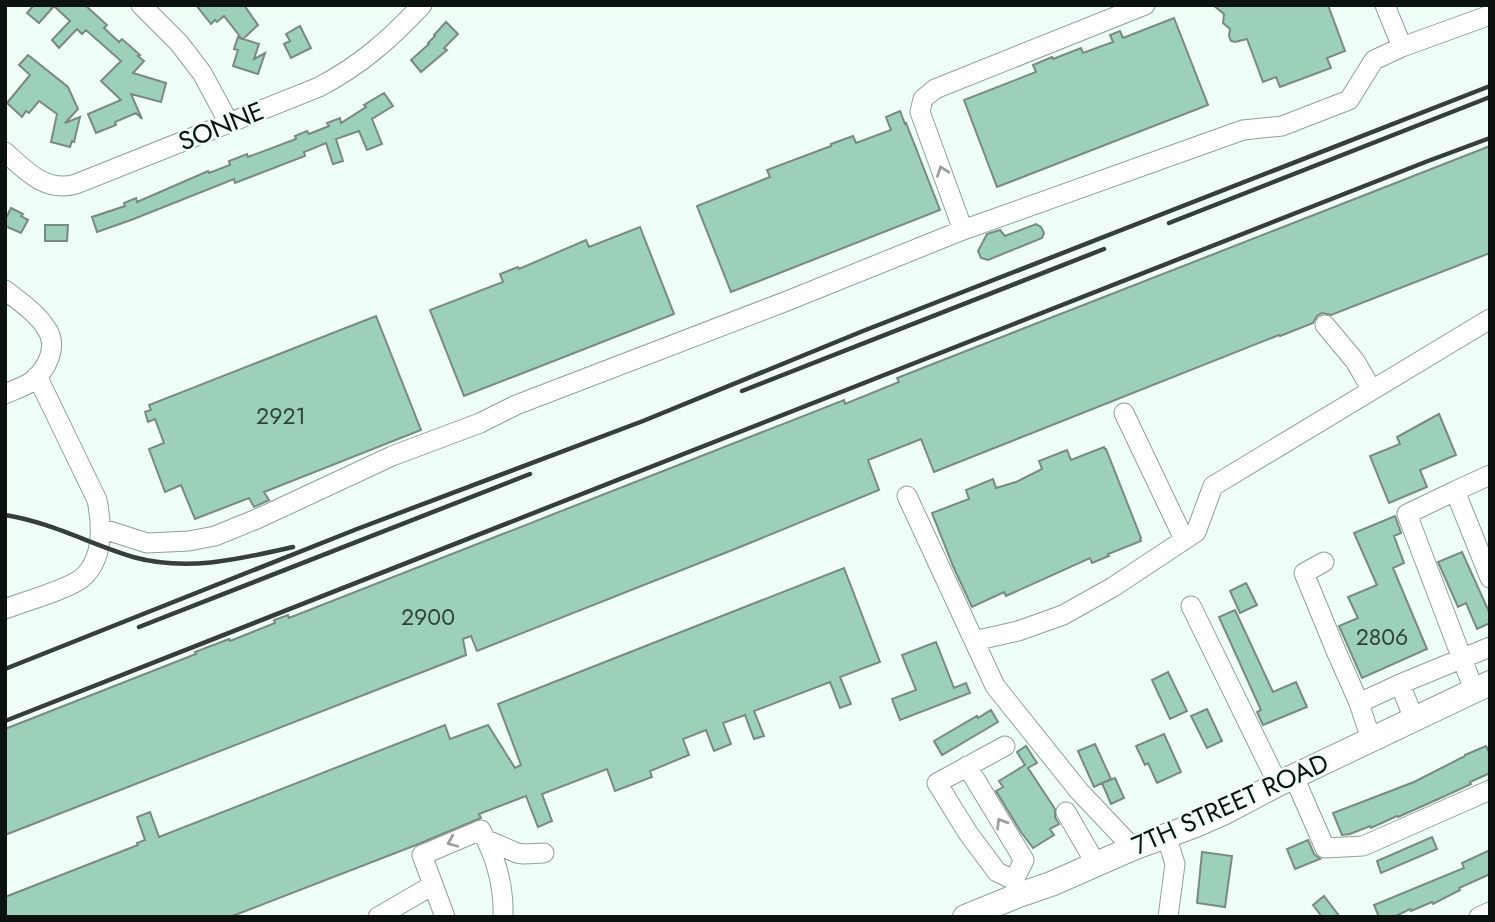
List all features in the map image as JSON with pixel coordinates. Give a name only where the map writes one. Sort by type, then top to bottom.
[{"type":"main road","name":"7TH STREET ROAD","points":[[965,917],[1016,887],[1051,884],[1133,848],[1193,826],[1414,719],[1484,691]]},
{"type":"street","points":[[141,5],[179,43],[202,73],[229,123]]},
{"type":"street","name":"SONNE","points":[[5,152],[44,183],[69,186],[319,87],[344,74],[387,41],[422,5]]},
{"type":"street","points":[[963,230],[920,112],[923,99],[935,89],[1145,5]]},
{"type":"street","points":[[1385,5],[1402,47]]},
{"type":"street","points":[[100,528],[147,543],[189,541],[215,536],[392,456],[480,423],[516,405],[963,230],[1243,130],[1282,125],[1349,100],[1374,60],[1490,15]]},
{"type":"street","points":[[5,290],[40,320],[48,329],[51,339],[48,362],[37,376],[30,383],[5,394]]},
{"type":"street","points":[[974,641],[1018,631],[1063,615],[1112,587],[1196,532],[1213,486],[1490,319]]},
{"type":"street","points":[[1325,325],[1355,361],[1372,390]]},
{"type":"street","points":[[5,609],[76,582],[90,570],[99,545],[101,517],[97,500],[37,376]]},
{"type":"street","points":[[1124,412],[1184,540]]},
{"type":"street","points":[[1484,691],[1463,657],[1407,514],[1490,475]]},
{"type":"street","points":[[1455,491],[1490,578]]},
{"type":"street","points":[[907,496],[995,685],[1079,791],[1133,848]]},
{"type":"street","points":[[1324,562],[1304,573],[1359,702],[1371,739]]},
{"type":"street","points":[[1191,606],[1325,848],[1363,846],[1490,790]]},
{"type":"street","points":[[1359,702],[1490,646]]},
{"type":"street","points":[[1401,684],[1414,719]]},
{"type":"street","points":[[967,766],[1024,860],[1016,887],[997,872],[968,833],[937,783],[967,766],[1005,746]]},
{"type":"street","points":[[1066,812],[1096,864]]},
{"type":"street","points":[[445,917],[422,855],[481,830],[494,859],[503,897],[503,917]]},
{"type":"street","points":[[1166,835],[1175,864],[1168,917]]},
{"type":"street","points":[[487,839],[524,855],[544,853]]},
{"type":"street","points":[[378,917],[433,885]]},
{"type":"street","points":[[1479,917],[1490,912]]},
{"type":"building","points":[[34,5],[85,5],[107,25],[104,28],[119,42],[122,39],[140,55],[138,56],[144,61],[133,73],[166,83],[161,102],[131,94],[142,119],[136,113],[96,133],[88,114],[121,100],[101,81],[121,61],[86,30],[82,34],[77,29],[59,48],[52,40],[70,21],[54,6],[39,23],[27,13]]},
{"type":"building","points":[[196,5],[244,5],[258,25],[243,39],[259,44],[254,59],[265,53],[258,74],[233,66],[238,50],[234,49],[238,37],[242,39],[224,16],[211,24]]},
{"type":"building","points":[[1213,5],[1328,5],[1345,51],[1327,58],[1331,68],[1280,87],[1276,77],[1263,82],[1247,39],[1231,41],[1230,29],[1223,23],[1224,14]]},
{"type":"building","points":[[1174,18],[1208,105],[997,187],[964,100],[1036,72],[1033,65],[1052,57],[1053,59],[1081,48],[1083,53],[1113,42],[1110,35],[1120,31],[1123,38]]},
{"type":"building","points":[[446,22],[458,34],[444,48],[447,50],[421,72],[411,60],[429,44]]},
{"type":"building","points":[[300,26],[311,48],[291,58],[284,44],[290,41],[286,34]]},
{"type":"building","points":[[28,55],[68,87],[78,109],[65,123],[80,117],[74,142],[72,141],[70,147],[51,142],[57,114],[39,101],[22,117],[7,103],[30,75],[19,65]]},
{"type":"building","points":[[384,93],[393,106],[372,119],[382,144],[367,150],[359,131],[336,139],[343,161],[333,164],[326,143],[304,152],[305,156],[235,183],[234,179],[97,232],[92,217],[125,206],[124,203],[136,198],[137,202],[208,171],[209,173],[230,165],[229,161],[247,154],[248,157],[296,139],[295,136],[307,131],[309,134],[340,118],[341,123]]},
{"type":"building","points":[[900,111],[940,210],[731,292],[697,206],[770,177],[767,170],[831,144],[853,136],[856,143],[891,130],[886,117]]},
{"type":"building","points":[[1490,146],[1490,253],[1331,315],[1322,313],[1313,323],[934,472],[921,439],[868,460],[879,490],[477,651],[471,636],[463,639],[466,655],[5,835],[5,729],[196,654],[195,652],[275,623],[274,620],[288,615],[289,618],[844,400],[845,404],[899,382],[897,378]]},
{"type":"building","points":[[11,208],[28,220],[21,233],[5,226]]},
{"type":"building","points":[[1036,224],[1044,233],[1042,238],[988,260],[981,258],[978,251],[987,234],[1000,230],[1005,236]]},
{"type":"building","points":[[45,225],[68,225],[67,241],[45,241]]},
{"type":"building","points":[[640,227],[674,314],[464,396],[430,310],[503,282],[500,274],[518,267],[519,269],[586,240],[589,247]]},
{"type":"building","points":[[376,316],[421,430],[264,492],[269,500],[254,507],[249,498],[195,519],[181,485],[165,492],[149,449],[164,443],[155,419],[148,422],[145,412],[151,410],[149,405]]},
{"type":"building","points":[[1439,414],[1456,455],[1420,470],[1427,487],[1389,503],[1370,456],[1400,444],[1397,437]]},
{"type":"building","points":[[1104,447],[1141,541],[1092,563],[1090,558],[1006,596],[1004,592],[972,607],[932,513],[969,499],[966,490],[993,479],[996,488],[1016,482],[1042,469],[1039,461],[1067,450],[1071,460]]},
{"type":"building","points":[[1395,516],[1401,533],[1394,536],[1404,563],[1393,568],[1427,649],[1362,678],[1339,626],[1358,618],[1348,597],[1377,585],[1354,533]]},
{"type":"building","points":[[1462,552],[1490,614],[1490,623],[1477,629],[1466,603],[1458,607],[1438,562]]},
{"type":"building","points":[[844,568],[880,662],[840,677],[851,704],[840,708],[830,682],[754,711],[764,736],[754,739],[745,715],[723,723],[731,744],[714,751],[706,730],[683,739],[689,755],[650,771],[652,777],[615,791],[607,769],[542,794],[552,821],[538,827],[526,796],[479,814],[481,818],[416,845],[230,917],[5,917],[5,897],[145,840],[137,817],[150,812],[159,837],[445,725],[450,739],[488,725],[515,768],[521,765],[498,704]]},
{"type":"building","points":[[1246,583],[1257,605],[1240,613],[1230,591]]},
{"type":"building","points":[[1235,610],[1273,692],[1296,682],[1307,707],[1263,725],[1257,712],[1261,710],[1219,617]]},
{"type":"building","points":[[936,642],[954,688],[966,683],[970,693],[900,720],[892,699],[916,690],[902,655]]},
{"type":"building","points":[[1168,672],[1187,711],[1170,719],[1152,680]]},
{"type":"building","points":[[1207,709],[1222,741],[1207,748],[1191,716]]},
{"type":"building","points":[[991,710],[998,722],[942,755],[934,741]]},
{"type":"building","points":[[1164,734],[1181,772],[1157,783],[1136,746]]},
{"type":"building","points":[[1095,744],[1111,779],[1094,787],[1078,751]]},
{"type":"building","points":[[1026,746],[1037,763],[1028,768],[1055,809],[1059,824],[1050,829],[1054,835],[1033,848],[996,791],[1003,787],[999,781],[1025,765],[1017,752]]},
{"type":"building","points":[[1486,746],[1490,754],[1490,773],[1398,817],[1371,828],[1370,826],[1342,835],[1333,813],[1414,782]]},
{"type":"building","points":[[1115,778],[1124,798],[1111,804],[1102,783]]},
{"type":"building","points":[[1432,837],[1437,849],[1381,873],[1377,861]]},
{"type":"building","points":[[1308,840],[1314,854],[1320,859],[1295,869],[1287,849]]},
{"type":"building","points":[[1490,850],[1490,874],[1433,904],[1432,902],[1411,911],[1410,909],[1394,917],[1379,917],[1374,905],[1464,868],[1462,863]]},
{"type":"building","points":[[1202,852],[1232,856],[1225,907],[1197,903]]},
{"type":"building","points":[[1324,896],[1340,917],[1322,917],[1313,905]]},
{"type":"railway","points":[[5,669],[357,529],[643,421],[863,331],[1490,86]]},
{"type":"railway","points":[[1169,223],[1490,97]]},
{"type":"railway","points":[[5,721],[1490,138]]},
{"type":"railway","points":[[742,391],[1104,249]]},
{"type":"railway","points":[[139,627],[530,474]]},
{"type":"railway","points":[[5,515],[22,518],[117,552],[153,561],[193,564],[253,556],[293,547]]}]
